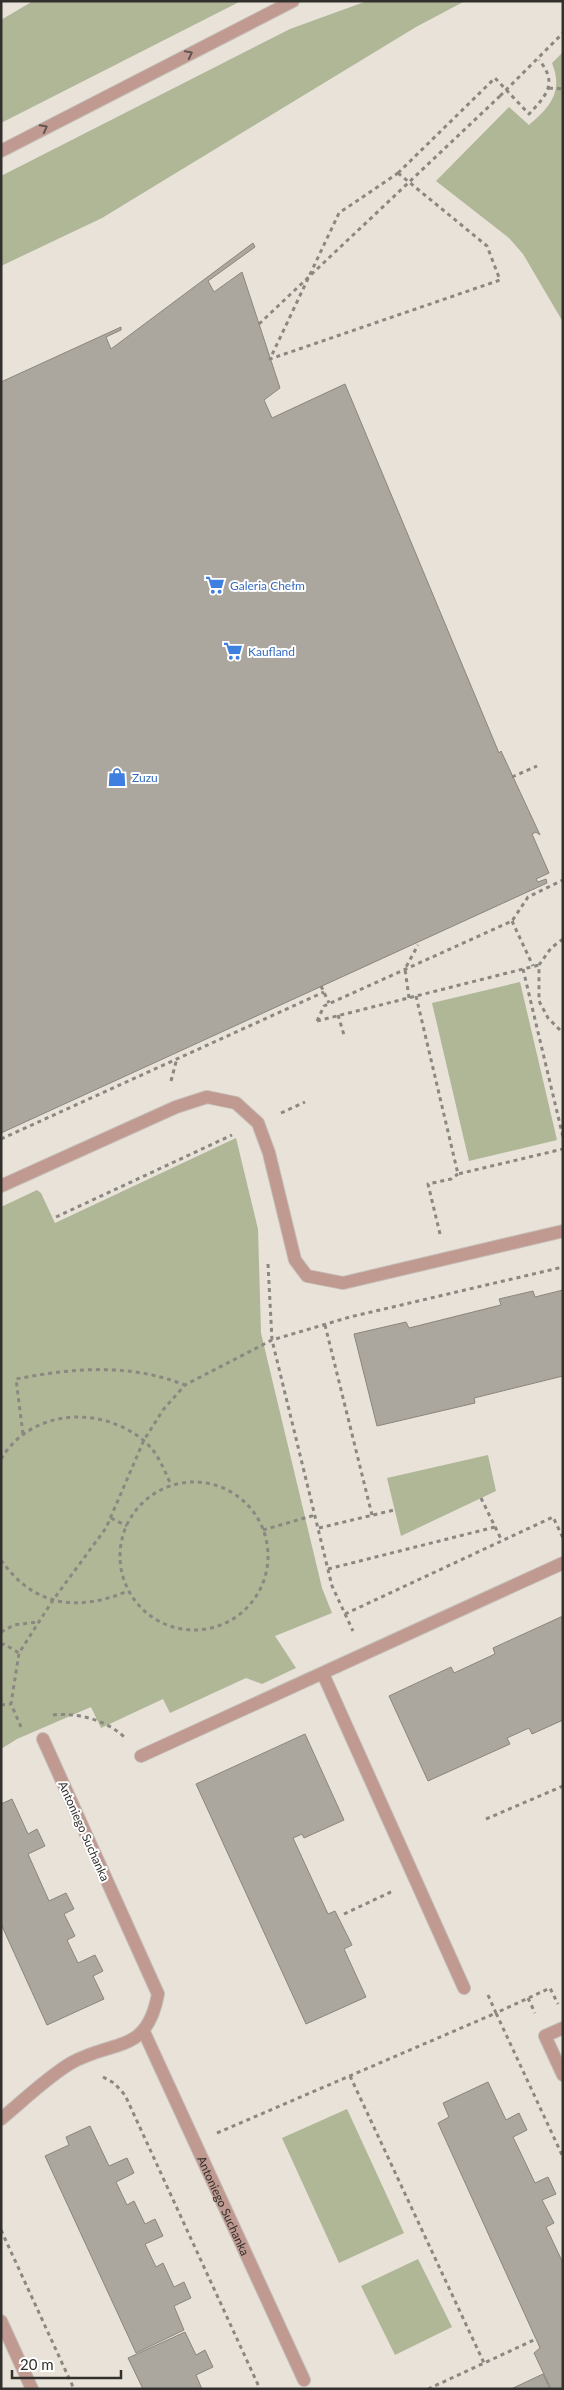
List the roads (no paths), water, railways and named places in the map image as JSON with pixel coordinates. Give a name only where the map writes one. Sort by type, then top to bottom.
[{"type":"street","points":[[1,151],[293,1]]},
{"type":"street","points":[[1,1186],[176,1106],[207,1097],[236,1102],[258,1123],[269,1153],[296,1260],[307,1276],[343,1283],[563,1231]]},
{"type":"street","points":[[141,1756],[563,1563]]},
{"type":"street","points":[[323,1674],[464,1988]]},
{"type":"street","name":"Antoniego Suchanka","points":[[43,1740],[158,1994],[154,2014],[144,2032],[304,2380]]},
{"type":"street","points":[[563,2028],[545,2036],[563,2074]]},
{"type":"street","points":[[1,2119],[47,2080],[73,2062],[112,2049],[144,2032]]},
{"type":"street","points":[[1,2321],[32,2389]]},
{"type":"place","name":"Galeria Chełm","points":[[215,585]]},
{"type":"place","name":"Kaufland","points":[[233,651]]},
{"type":"place","name":"Zuzu","points":[[117,777]]}]
